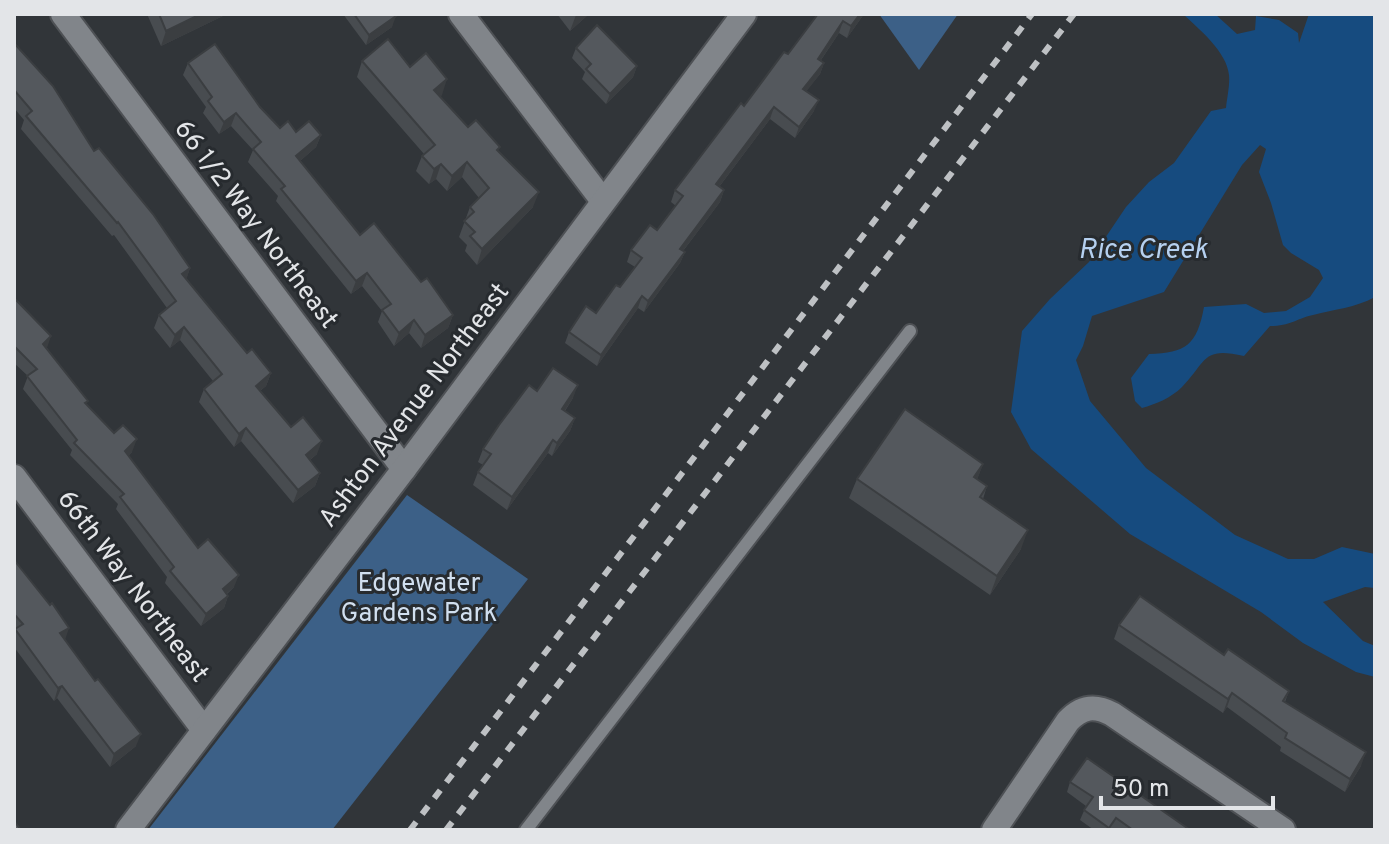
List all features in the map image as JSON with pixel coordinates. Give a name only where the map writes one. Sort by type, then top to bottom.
[{"type":"street","name":"66 1/2 Way Northeast","points":[[63,14],[404,469]]},
{"type":"street","points":[[461,14],[603,201]]},
{"type":"street","name":"Ashton Avenue Northeast","points":[[128,830],[404,469],[744,14]]},
{"type":"street","name":"66th Way Northeast","points":[[14,477],[204,730]]},
{"type":"street","points":[[994,830],[1068,721],[1077,711],[1088,708],[1101,708],[1112,714],[1283,830]]},
{"type":"lane","points":[[526,830],[910,331]]},
{"type":"green space","points":[[879,14],[958,14],[919,70]]},
{"type":"green space","name":"Edgewater Gardens Park","points":[[407,495],[528,579],[332,830],[148,830]]},
{"type":"water","name":"Rice Creek","points":[[1183,14],[1215,14],[1237,34],[1255,30],[1256,16],[1279,20],[1298,33],[1299,43],[1309,14],[1375,14],[1375,297],[1352,306],[1270,326],[1244,356],[1230,353],[1213,355],[1168,397],[1142,408],[1135,401],[1131,378],[1149,354],[1172,352],[1188,344],[1198,330],[1204,307],[1246,304],[1264,313],[1286,311],[1310,297],[1323,278],[1319,270],[1283,245],[1259,172],[1266,149],[1260,145],[1242,165],[1164,292],[1092,316],[1076,360],[1090,401],[1146,468],[1235,535],[1288,559],[1314,559],[1342,547],[1375,554],[1375,588],[1365,587],[1323,602],[1363,641],[1375,646],[1375,677],[1356,672],[1303,643],[1261,612],[1130,534],[1031,449],[1011,412],[1022,331],[1089,262],[1126,207],[1149,182],[1174,163],[1211,111],[1226,108],[1229,87],[1227,66],[1211,42]]},
{"type":"building","points":[[159,14],[201,14],[166,31]]},
{"type":"building","points":[[354,14],[394,14],[396,16],[369,35]]},
{"type":"building","points":[[818,14],[860,14],[851,26],[843,21],[818,59],[824,63],[803,89],[819,100],[799,127],[774,107],[716,184],[724,190],[680,249],[685,252],[648,301],[642,296],[601,355],[569,332],[586,306],[596,313],[616,285],[620,287],[642,258],[631,250],[650,225],[657,230],[683,196],[675,190],[741,103],[744,106],[784,52],[788,54]]},
{"type":"building","points":[[597,25],[637,66],[610,94],[586,69],[591,64],[576,48]]},
{"type":"building","points":[[388,39],[410,67],[426,53],[447,79],[434,90],[468,127],[476,120],[500,147],[497,150],[539,192],[482,249],[470,236],[475,232],[464,221],[474,212],[470,207],[489,188],[467,162],[452,176],[441,164],[434,169],[422,156],[435,145],[362,61]]},
{"type":"building","points":[[14,43],[53,86],[94,151],[99,148],[153,214],[190,268],[182,274],[247,353],[252,349],[271,373],[256,386],[291,427],[303,417],[322,441],[306,455],[320,473],[298,490],[246,428],[239,434],[204,389],[222,374],[184,327],[175,335],[159,315],[176,301],[118,222],[26,116],[32,111],[14,90]]},
{"type":"building","points":[[215,44],[260,107],[280,128],[288,121],[296,132],[309,121],[321,135],[296,156],[360,235],[374,223],[421,282],[427,278],[453,315],[425,335],[414,320],[399,333],[382,310],[391,304],[367,273],[356,281],[281,189],[285,186],[253,149],[261,142],[236,113],[224,122],[208,101],[212,97],[188,63]]},
{"type":"building","points":[[14,298],[51,336],[43,344],[88,401],[85,403],[114,433],[123,425],[137,439],[125,451],[198,548],[208,539],[239,575],[223,589],[228,596],[206,614],[170,571],[174,567],[120,497],[124,494],[74,443],[77,440],[27,376],[37,369],[14,346]]},
{"type":"building","points":[[553,368],[578,385],[562,409],[575,418],[557,443],[553,440],[512,497],[478,472],[491,454],[483,449],[529,385],[537,391]]},
{"type":"building","points":[[905,409],[983,464],[974,477],[987,486],[980,497],[1028,530],[997,576],[857,479]]},
{"type":"building","points":[[14,560],[50,605],[52,603],[69,628],[60,633],[95,681],[98,679],[141,734],[114,754],[62,686],[58,688],[15,629],[23,624],[14,614]]},
{"type":"building","points":[[1140,596],[1224,655],[1228,649],[1289,691],[1283,701],[1366,752],[1350,779],[1285,738],[1287,733],[1232,693],[1228,699],[1119,625]]},
{"type":"building","points":[[1087,758],[1190,830],[1133,830],[1116,818],[1109,828],[1084,810],[1093,797],[1070,782]]},
{"type":"railway","points":[[410,830],[1032,14]]},
{"type":"railway","points":[[446,830],[1074,14]]}]
